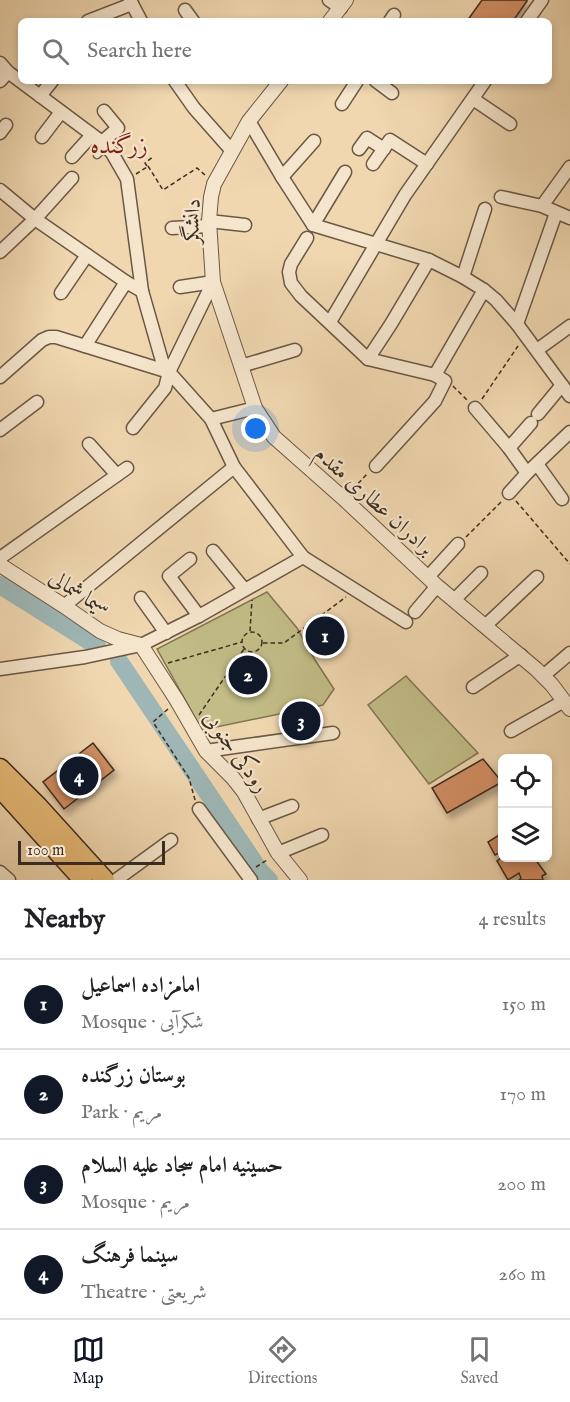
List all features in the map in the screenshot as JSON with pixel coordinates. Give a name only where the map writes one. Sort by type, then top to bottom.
[{"type":"main road","points":[[0,768],[105,880]]},
{"type":"main road","points":[[0,788],[83,880]]},
{"type":"street","points":[[529,18],[542,0]]},
{"type":"street","points":[[95,18],[131,2],[139,18]]},
{"type":"street","points":[[332,18],[339,3]]},
{"type":"street","points":[[184,10],[191,18]]},
{"type":"street","points":[[2,73],[18,83]]},
{"type":"street","points":[[20,84],[40,96],[112,153],[127,179],[142,291],[162,361],[168,372],[211,419],[234,467],[303,557],[406,622]]},
{"type":"street","points":[[40,96],[50,84]]},
{"type":"street","points":[[178,84],[194,108],[232,151]]},
{"type":"street","name":"دانشگر","points":[[213,282],[209,223],[214,184],[249,121],[279,84]]},
{"type":"street","points":[[342,104],[355,84]]},
{"type":"street","points":[[380,84],[393,93]]},
{"type":"street","points":[[330,322],[405,195],[483,84]]},
{"type":"street","points":[[473,99],[510,124]]},
{"type":"street","points":[[72,157],[99,145],[118,128],[104,111]]},
{"type":"street","points":[[42,137],[61,112]]},
{"type":"street","points":[[249,121],[314,225],[429,260],[463,276],[484,290],[517,324],[570,396]]},
{"type":"street","points":[[359,150],[367,138],[384,149]]},
{"type":"street","points":[[373,164],[390,140],[427,164]]},
{"type":"street","points":[[282,177],[314,141]]},
{"type":"street","points":[[542,206],[570,167]]},
{"type":"street","points":[[314,225],[345,172]]},
{"type":"street","points":[[0,252],[35,219],[72,178]]},
{"type":"street","points":[[0,190],[35,219],[142,291]]},
{"type":"street","points":[[501,196],[542,206],[570,218]]},
{"type":"street","points":[[463,276],[485,209]]},
{"type":"street","points":[[517,324],[556,213]]},
{"type":"street","points":[[172,228],[209,223],[245,225]]},
{"type":"street","points":[[307,238],[291,264],[289,273],[291,283],[301,296],[368,359],[440,378]]},
{"type":"street","points":[[61,292],[87,255]]},
{"type":"street","points":[[368,359],[429,260]]},
{"type":"street","points":[[85,346],[126,282]]},
{"type":"street","points":[[180,287],[213,282]]},
{"type":"street","points":[[133,428],[165,388],[168,372],[213,282]]},
{"type":"street","name":"برادران عطاری مقدم","points":[[213,282],[255,408],[274,437],[344,498],[433,582],[521,655],[552,685],[567,705]]},
{"type":"street","points":[[376,466],[435,401],[440,378],[484,290]]},
{"type":"street","points":[[537,350],[570,326]]},
{"type":"street","points":[[2,370],[49,336],[168,372]]},
{"type":"street","points":[[241,366],[295,350]]},
{"type":"street","points":[[509,448],[562,385]]},
{"type":"street","points":[[0,430],[37,402]]},
{"type":"street","points":[[211,419],[255,408]]},
{"type":"street","points":[[475,408],[527,473]]},
{"type":"street","points":[[510,493],[527,473],[570,432]]},
{"type":"street","points":[[0,558],[122,471],[89,444]]},
{"type":"street","points":[[537,464],[562,499]]},
{"type":"street","points":[[64,606],[234,467]]},
{"type":"street","points":[[415,612],[458,544]]},
{"type":"street","points":[[213,551],[248,587]]},
{"type":"street","points":[[0,669],[85,657],[141,645],[199,616],[303,557]]},
{"type":"street","points":[[190,559],[169,576],[199,616]]},
{"type":"street","name":"سیما شمالی","points":[[0,566],[100,631],[141,645]]},
{"type":"street","points":[[454,600],[481,573]]},
{"type":"street","points":[[485,626],[537,577]]},
{"type":"street","points":[[141,598],[166,633]]},
{"type":"street","name":"رودکی جنوبی","points":[[141,645],[206,751],[244,792],[274,855],[300,880]]},
{"type":"street","points":[[543,676],[570,653]]},
{"type":"street","points":[[473,687],[521,655]]},
{"type":"street","points":[[511,731],[567,705]]},
{"type":"street","points":[[206,751],[333,732]]},
{"type":"street","points":[[258,819],[292,806]]},
{"type":"street","points":[[199,809],[251,876]]},
{"type":"street","points":[[274,855],[322,835]]},
{"type":"street","points":[[116,880],[171,840]]},
{"type":"street","points":[[0,872],[9,880]]},
{"type":"path","points":[[154,156],[146,163],[164,190],[197,168]]},
{"type":"path","points":[[127,179],[148,166]]},
{"type":"path","points":[[440,378],[455,387],[475,408],[526,336]]},
{"type":"path","points":[[344,498],[376,466]]},
{"type":"path","points":[[458,544],[510,493],[570,564]]},
{"type":"path","points":[[248,587],[250,632]]},
{"type":"path","points":[[263,643],[284,643],[355,591]]},
{"type":"path","points":[[250,632],[260,634],[263,643],[257,652],[244,649],[242,642],[244,635],[250,632]]},
{"type":"path","points":[[155,666],[242,642]]},
{"type":"path","points":[[191,726],[244,649]]},
{"type":"path","points":[[165,712],[153,722],[189,778],[199,809]]},
{"type":"path","points":[[251,876],[274,855]]},
{"type":"shaded area","points":[[267,592],[297,628],[334,689],[323,705],[202,730],[157,649]]},
{"type":"shaded area","points":[[406,676],[478,753],[429,784],[368,705]]},
{"type":"building","points":[[482,0],[527,0],[515,18],[469,18]]},
{"type":"building","points":[[93,743],[114,770],[64,809],[43,782]]},
{"type":"building","points":[[483,759],[498,777],[498,784],[447,813],[432,788]]},
{"type":"building","points":[[498,836],[498,854],[495,855],[488,842]]},
{"type":"building","points":[[497,861],[537,862],[546,874],[542,876],[543,880],[519,880],[521,878],[519,873],[508,880]]},
{"type":"waterway","points":[[0,585],[97,646]]},
{"type":"waterway","points":[[119,661],[260,871],[269,880]]},
{"type":"place","name":"امامزاده اسماعیل","points":[[325,636]]},
{"type":"place","name":"بوستان زرگنده","points":[[248,675]]},
{"type":"place","name":"حسینیه امام سجاد علیه السلام","points":[[301,721]]},
{"type":"place","name":"سینما فرهنگ","points":[[79,776]]},
{"type":"district","name":"زرگنده","points":[[119,145]]}]
